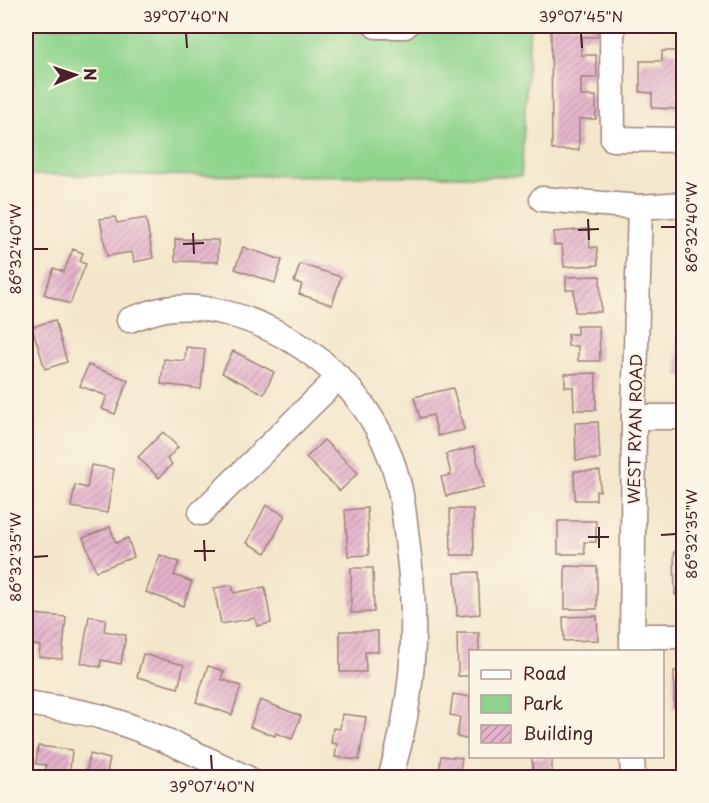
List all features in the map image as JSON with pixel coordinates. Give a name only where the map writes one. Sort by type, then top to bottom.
[{"type":"street","points":[[376,26],[405,26]]},
{"type":"street","points":[[612,26],[613,139],[684,140]]},
{"type":"street","points":[[542,199],[640,207],[684,204]]},
{"type":"street","name":"WEST RYAN ROAD","points":[[632,644],[634,417],[640,207]]},
{"type":"street","points":[[129,320],[173,308],[208,310],[261,324],[325,363],[363,406],[383,441],[391,459],[403,508],[411,576],[414,648],[409,704],[403,735],[390,777]]},
{"type":"street","points":[[201,513],[339,377]]},
{"type":"street","points":[[634,417],[684,417]]},
{"type":"street","points":[[632,644],[684,636]]},
{"type":"street","points":[[26,704],[76,711],[130,726],[247,777]]},
{"type":"street","points":[[633,758],[633,777]]},
{"type":"green space","points":[[26,26],[530,26],[521,176],[26,175]]},
{"type":"building","points":[[551,26],[597,26],[597,37],[581,37],[581,55],[596,55],[597,78],[581,78],[581,96],[596,96],[596,119],[579,119],[579,150],[552,150]]},
{"type":"building","points":[[662,51],[676,51],[676,60],[684,60],[684,92],[678,92],[678,109],[652,108],[652,93],[640,92],[640,61],[662,61]]},
{"type":"building","points":[[115,217],[117,223],[146,218],[153,258],[134,262],[132,252],[107,256],[100,219]]},
{"type":"building","points":[[589,229],[590,248],[597,247],[598,265],[564,267],[562,245],[554,245],[554,232]]},
{"type":"building","points":[[679,230],[684,230],[684,258],[679,258]]},
{"type":"building","points":[[175,239],[218,240],[218,262],[175,261]]},
{"type":"building","points":[[243,247],[282,260],[275,283],[235,269]]},
{"type":"building","points":[[73,249],[83,253],[80,262],[86,264],[70,304],[44,294],[54,268],[64,272]]},
{"type":"building","points":[[300,264],[341,277],[332,305],[299,294],[302,284],[294,282]]},
{"type":"building","points":[[600,276],[601,312],[575,312],[574,290],[566,290],[566,277]]},
{"type":"building","points":[[55,320],[67,362],[45,369],[32,327]]},
{"type":"building","points":[[577,326],[599,326],[600,361],[578,361],[578,346],[568,346],[568,334],[577,334]]},
{"type":"building","points":[[677,330],[684,330],[684,376],[678,376]]},
{"type":"building","points":[[186,347],[205,349],[201,389],[161,384],[164,359],[185,361]]},
{"type":"building","points":[[233,351],[274,372],[264,394],[222,373]]},
{"type":"building","points":[[88,365],[128,380],[115,414],[102,409],[107,396],[80,386]]},
{"type":"building","points":[[596,373],[596,410],[574,410],[573,387],[565,387],[565,374]]},
{"type":"building","points":[[453,388],[464,430],[438,436],[433,415],[420,418],[414,397]]},
{"type":"building","points":[[598,422],[600,459],[576,460],[575,423]]},
{"type":"building","points":[[163,432],[178,447],[167,459],[172,464],[159,478],[138,457]]},
{"type":"building","points":[[324,440],[358,473],[340,491],[306,458]]},
{"type":"building","points":[[474,447],[484,487],[446,496],[441,477],[451,475],[446,454]]},
{"type":"building","points":[[91,465],[114,469],[107,513],[71,507],[75,485],[87,488]]},
{"type":"building","points":[[679,465],[684,465],[684,493],[678,493]]},
{"type":"building","points":[[574,471],[600,471],[600,491],[596,491],[596,500],[575,500]]},
{"type":"building","points":[[266,505],[285,515],[266,553],[247,543]]},
{"type":"building","points":[[367,508],[369,555],[348,556],[345,510]]},
{"type":"building","points":[[450,509],[473,509],[474,555],[451,555]]},
{"type":"building","points":[[558,521],[596,521],[596,542],[584,542],[585,554],[558,554]]},
{"type":"building","points":[[110,527],[116,543],[128,538],[134,557],[96,571],[83,538]]},
{"type":"building","points":[[674,552],[684,552],[684,595],[675,595]]},
{"type":"building","points":[[160,555],[179,562],[174,575],[192,582],[183,606],[146,592]]},
{"type":"building","points":[[565,566],[597,567],[597,609],[565,609]]},
{"type":"building","points":[[351,568],[373,568],[374,612],[351,613]]},
{"type":"building","points":[[478,572],[480,614],[457,616],[455,573]]},
{"type":"building","points":[[232,585],[234,593],[265,587],[271,623],[257,626],[255,618],[221,624],[214,588]]},
{"type":"building","points":[[31,614],[66,617],[62,659],[39,657],[40,646],[27,644]]},
{"type":"building","points":[[89,616],[106,619],[104,631],[126,635],[121,664],[101,660],[100,667],[81,663]]},
{"type":"building","points":[[597,616],[598,640],[564,641],[563,617]]},
{"type":"building","points":[[340,631],[378,631],[378,652],[365,652],[366,672],[340,672]]},
{"type":"building","points":[[457,633],[479,633],[479,650],[469,650],[469,676],[458,676]]},
{"type":"building","points":[[143,654],[184,665],[178,688],[137,677]]},
{"type":"building","points":[[208,666],[224,671],[221,679],[241,686],[232,715],[196,702]]},
{"type":"building","points":[[674,671],[684,671],[684,707],[674,707]]},
{"type":"building","points":[[453,694],[469,697],[469,740],[457,737],[460,717],[450,715]]},
{"type":"building","points":[[260,700],[301,716],[292,739],[250,727]]},
{"type":"building","points":[[342,714],[366,717],[359,760],[335,757],[337,744],[331,743],[333,728],[340,729]]},
{"type":"building","points":[[38,746],[72,750],[69,778],[45,777],[46,765],[36,764]]},
{"type":"building","points":[[90,754],[110,759],[107,771],[127,775],[127,778],[85,778]]},
{"type":"building","points":[[441,756],[462,758],[459,778],[438,778]]},
{"type":"building","points":[[532,758],[552,758],[552,772],[533,773]]}]
